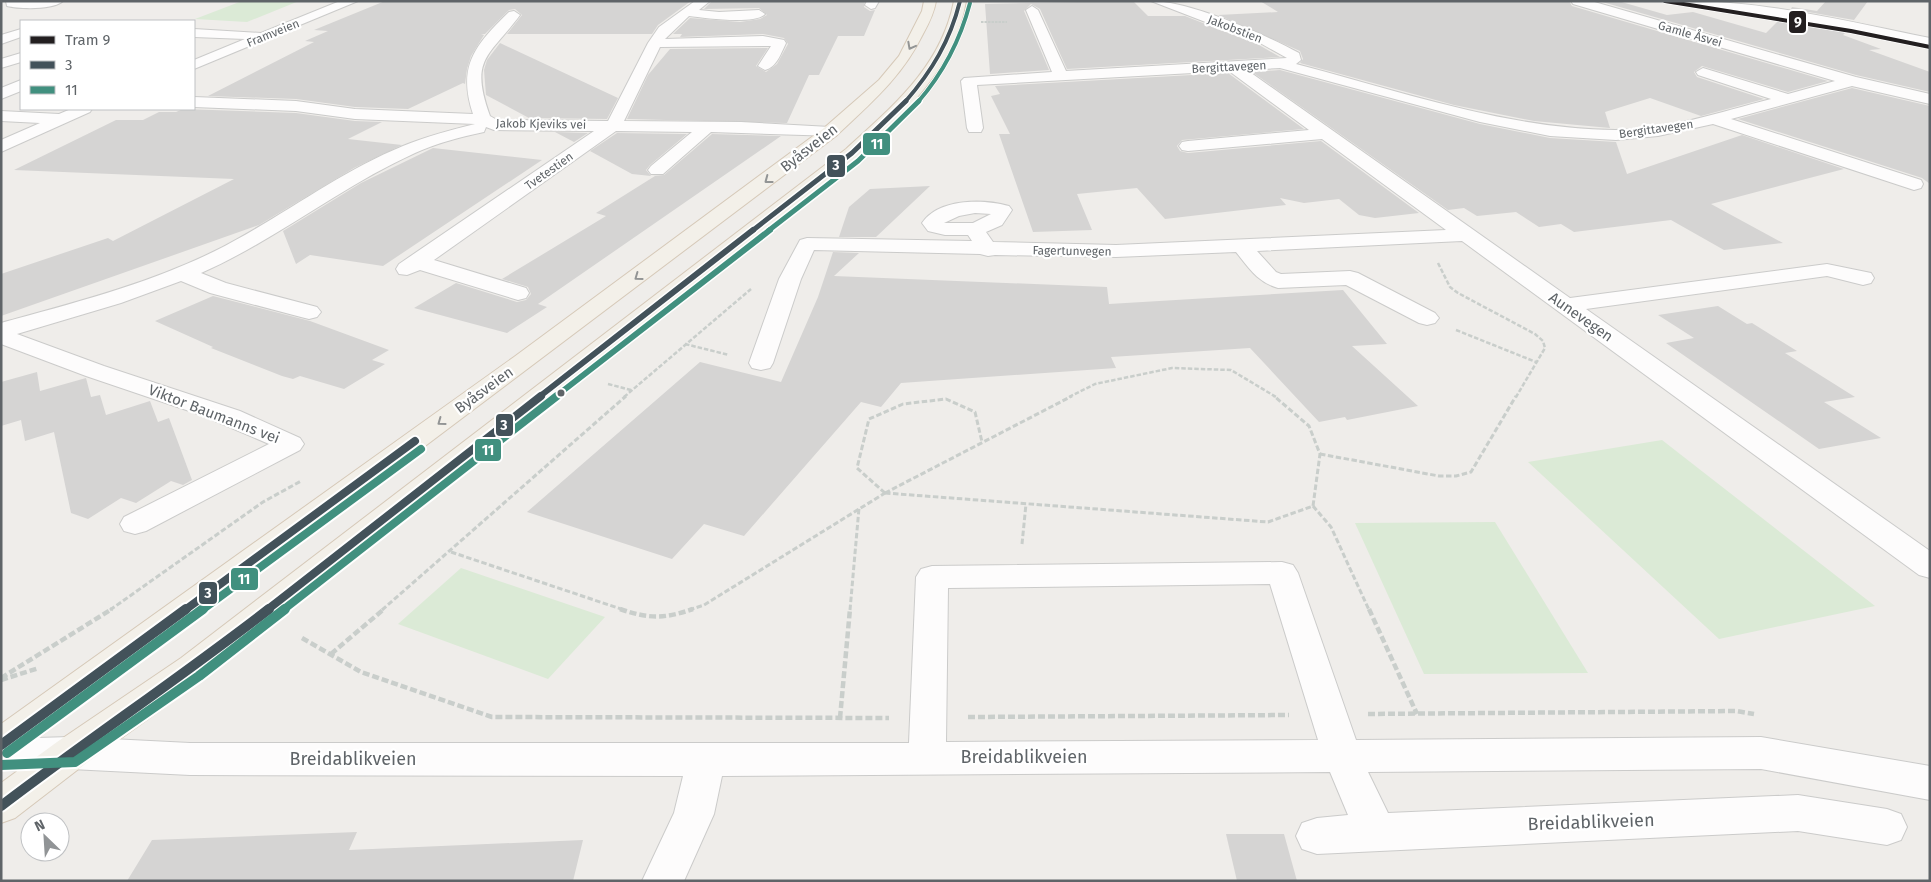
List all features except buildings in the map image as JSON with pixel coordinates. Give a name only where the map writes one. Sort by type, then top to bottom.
[{"type":"main road","name":"Byåsveien","points":[[1,744],[523,362],[830,132],[884,83],[906,57],[928,12],[930,1]]},
{"type":"main road","name":"Byåsveien","points":[[1,806],[71,753],[193,668],[852,153],[903,104],[925,79],[945,49],[957,21],[960,1]]},
{"type":"street","points":[[10,4],[35,4],[57,1]]},
{"type":"street","name":"Framveien","points":[[195,65],[352,1]]},
{"type":"street","name":"Tvetestien","points":[[518,293],[412,265],[614,125],[655,42],[664,30],[686,12],[704,1]]},
{"type":"street","name":"Jakobstien","points":[[1156,1],[1265,40],[1294,56],[1294,60],[1280,64]]},
{"type":"street","name":"Gamle Åsvei","points":[[1577,1],[1852,82],[1930,99]]},
{"type":"street","points":[[1692,1],[1930,42]]},
{"type":"street","points":[[1175,7],[1201,4]]},
{"type":"street","points":[[1745,9],[1793,4]]},
{"type":"street","points":[[686,12],[719,16],[759,14]]},
{"type":"street","points":[[1592,20],[1614,12]]},
{"type":"street","points":[[1,330],[144,287],[220,257],[269,231],[388,157],[442,136],[488,122],[473,82],[475,68],[497,30],[514,15]]},
{"type":"street","points":[[1035,16],[1061,76]]},
{"type":"street","points":[[1,40],[20,33]]},
{"type":"street","points":[[195,33],[266,36]]},
{"type":"street","points":[[655,42],[764,40],[778,43],[772,58],[765,66]]},
{"type":"street","points":[[1,64],[20,57]]},
{"type":"street","points":[[1803,67],[1813,65],[1824,58]]},
{"type":"street","name":"Bergittavegen","points":[[975,128],[969,81],[1280,64],[1486,120],[1585,134],[1638,134],[1713,119],[1852,82]]},
{"type":"street","name":"Aunevegen","points":[[1233,68],[1930,567]]},
{"type":"street","points":[[1703,72],[1788,99]]},
{"type":"street","points":[[1,94],[20,85]]},
{"type":"street","points":[[1380,109],[1385,100],[1393,96]]},
{"type":"street","name":"Jakob Kjeviks vei","points":[[195,102],[296,106],[355,114],[488,122],[830,132]]},
{"type":"street","points":[[1,147],[58,119],[81,110]]},
{"type":"street","points":[[1,116],[58,119]]},
{"type":"street","name":"Bergittavegen","points":[[1713,119],[1914,184]]},
{"type":"street","points":[[657,170],[702,133],[706,127]]},
{"type":"street","points":[[1188,146],[1326,133]]},
{"type":"street","points":[[974,229],[988,250]]},
{"type":"street","points":[[1054,232],[1116,251]]},
{"type":"street","name":"Fagertunvegen","points":[[761,363],[790,279],[807,244],[988,250],[1116,251],[1463,234]]},
{"type":"street","points":[[1241,245],[1268,277],[1278,281],[1350,278],[1427,318]]},
{"type":"street","points":[[1565,305],[1828,270],[1863,278]]},
{"type":"street","points":[[180,273],[218,288],[309,312]]},
{"type":"street","name":"Viktor Baumanns vei","points":[[1,336],[125,382],[190,402],[271,433],[290,444],[135,524]]},
{"type":"street","points":[[927,758],[932,577],[1282,573],[1342,756],[1376,832]]},
{"type":"street","name":"Breidablikveien","points":[[1,755],[71,753],[200,759],[706,760],[1761,753],[1930,783]]},
{"type":"street","points":[[662,881],[694,814],[706,760]]},
{"type":"street","name":"Breidablikveien","points":[[1317,836],[1798,813],[1886,827]]},
{"type":"path","points":[[1320,454],[1440,476],[1456,476],[1470,472],[1545,348],[1543,341],[1535,334],[1450,287],[1424,237]]},
{"type":"path","points":[[331,654],[451,552],[631,390],[762,280],[790,279]]},
{"type":"path","points":[[1427,318],[1536,362]]},
{"type":"path","points":[[685,344],[721,353]]},
{"type":"path","points":[[451,552],[638,615],[668,617],[704,605],[884,493],[1095,384],[1172,368],[1231,370],[1280,400],[1309,426],[1320,454],[1312,506]]},
{"type":"path","points":[[605,383],[631,390]]},
{"type":"path","points":[[982,442],[975,412],[946,399],[903,404],[869,418],[857,468],[884,493],[1268,522],[1312,506]]},
{"type":"path","points":[[1,678],[128,599],[263,502],[308,476]]},
{"type":"path","points":[[1021,550],[1026,504]]},
{"type":"path","points":[[1312,506],[1331,527],[1417,714]]},
{"type":"path","points":[[840,718],[859,508]]},
{"type":"path","points":[[302,638],[361,672],[492,717],[840,718],[1736,711],[1756,714]]},
{"type":"green space","points":[[242,1],[299,1],[247,22],[195,19]]},
{"type":"green space","points":[[1662,440],[1875,606],[1719,639],[1528,462]]},
{"type":"green space","points":[[1495,522],[1588,673],[1424,674],[1355,523]]},
{"type":"green space","points":[[461,568],[605,617],[548,679],[398,624]]},
{"type":"tram line","name":"9","points":[[1665,1],[1851,31],[1930,47]]},
{"type":"transit line","name":"3","points":[[1,806],[71,753],[193,668],[852,153],[904,103],[933,67],[945,47],[954,25],[960,1]]},
{"type":"transit line","name":"11","points":[[1,765],[75,762],[199,676],[858,161],[895,127],[928,91],[954,50],[964,28],[970,3]]},
{"type":"transit line","name":"3","points":[[1,745],[415,441]]},
{"type":"transit line","name":"11","points":[[7,753],[421,449]]}]
